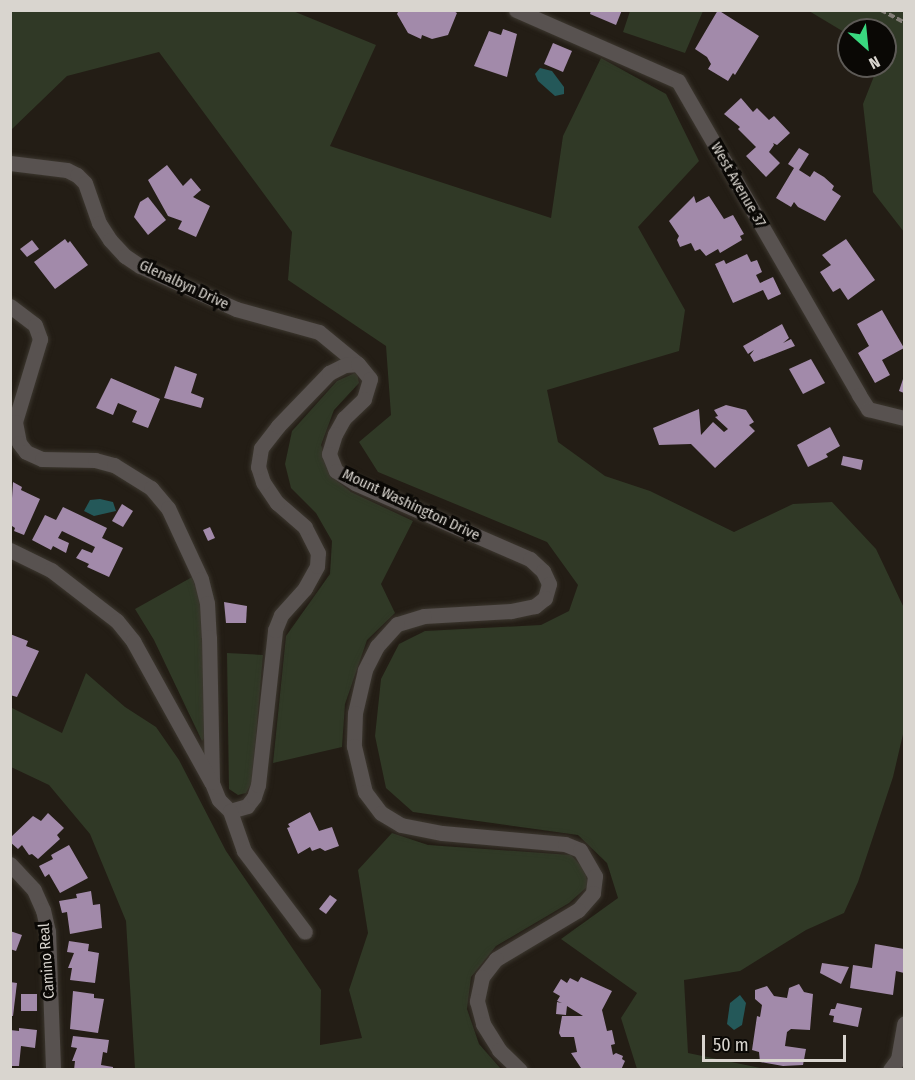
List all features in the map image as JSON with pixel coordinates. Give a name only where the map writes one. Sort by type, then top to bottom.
[{"type":"street","name":"West Avenue 37","points":[[516,10],[678,81],[868,409],[904,418]]},
{"type":"street","name":"Glenalbyn Drive","points":[[10,163],[67,170],[77,175],[85,183],[99,223],[110,240],[125,256],[140,266],[236,309],[318,332],[358,364]]},
{"type":"street","points":[[10,306],[35,325],[40,339],[15,422],[18,443],[26,452],[42,459],[105,462],[125,470],[151,488],[168,508],[201,579],[207,603],[212,783]]},
{"type":"street","points":[[230,811],[247,806],[254,797],[258,785],[275,630],[281,615],[305,588],[317,566],[318,553],[306,527],[277,503],[263,482],[258,467],[261,448],[278,426],[329,373],[345,365],[358,364]]},
{"type":"street","name":"Mount Washington Drive","points":[[358,364],[370,379],[364,399],[344,418],[335,434],[329,454],[336,471],[356,483],[530,559],[543,571],[549,584],[545,598],[535,606],[511,611],[424,616],[397,624],[377,646],[365,670],[355,713],[354,746],[365,792],[381,813],[400,825],[442,833],[565,844],[580,850],[595,876],[593,893],[578,910],[496,959],[482,977],[477,1001],[483,1024],[499,1050],[520,1070]]},
{"type":"street","points":[[10,550],[51,570],[117,621],[133,641],[212,783],[219,800],[230,811],[244,851],[305,932]]},
{"type":"street","name":"Camino Real","points":[[10,864],[34,890],[43,910],[48,931],[53,1070]]},
{"type":"street","points":[[890,1070],[898,1059],[904,1024]]},
{"type":"path","points":[[882,10],[904,22]]},
{"type":"green space","points":[[11,10],[293,11],[376,45],[330,146],[551,218],[563,136],[601,58],[666,94],[699,161],[638,227],[685,310],[679,351],[547,390],[558,442],[605,476],[650,491],[734,532],[793,504],[832,502],[876,549],[904,608],[904,730],[893,777],[858,882],[844,913],[806,930],[740,971],[684,980],[688,1053],[765,1069],[637,1069],[621,1018],[637,993],[561,939],[618,898],[607,863],[578,835],[413,812],[386,788],[375,736],[381,679],[399,644],[425,631],[541,625],[569,611],[578,585],[547,542],[378,472],[359,442],[391,415],[386,346],[288,280],[292,232],[159,52],[67,76],[11,130]]},
{"type":"green space","points":[[630,10],[703,11],[685,53],[623,32]]},
{"type":"green space","points":[[809,11],[904,11],[904,232],[873,192],[863,104],[873,78],[897,78],[897,18],[837,18],[837,28]]},
{"type":"green space","points":[[357,372],[359,383],[334,410],[321,445],[332,477],[351,492],[413,521],[381,584],[395,613],[367,640],[345,704],[342,747],[273,763],[286,636],[330,574],[332,541],[316,513],[291,488],[285,464],[292,431],[337,381]]},
{"type":"green space","points":[[194,576],[200,598],[206,736],[202,741],[154,640],[135,609]]},
{"type":"green space","points":[[227,653],[263,655],[252,782],[246,793],[238,795],[229,789]]},
{"type":"green space","points":[[86,673],[125,707],[156,727],[179,760],[226,851],[321,990],[320,1045],[362,1038],[349,990],[368,933],[358,870],[392,833],[428,845],[571,855],[585,870],[588,886],[569,903],[496,946],[471,977],[467,1009],[479,1044],[501,1069],[135,1069],[126,921],[90,834],[49,785],[11,767],[10,707],[62,733]]},
{"type":"water","points":[[540,68],[552,71],[564,87],[564,94],[555,96],[538,81],[535,74]]},
{"type":"water","points":[[100,499],[113,502],[116,511],[94,516],[84,511],[90,500]]},
{"type":"water","points":[[740,995],[746,1003],[742,1025],[734,1030],[727,1024],[730,1003]]},
{"type":"building","points":[[399,10],[452,10],[457,13],[448,35],[432,39],[422,35],[421,39],[408,33],[397,14]]},
{"type":"building","points":[[591,10],[622,10],[616,25],[590,14]]},
{"type":"building","points":[[718,10],[759,36],[735,75],[733,73],[728,81],[708,69],[711,64],[707,57],[695,49]]},
{"type":"building","points":[[503,29],[517,34],[507,77],[474,66],[489,31],[501,35]]},
{"type":"building","points":[[553,43],[572,51],[563,72],[544,64]]},
{"type":"building","points":[[741,98],[753,112],[757,108],[769,120],[774,116],[790,133],[777,145],[773,143],[769,152],[780,163],[766,177],[746,156],[756,147],[738,129],[740,127],[724,114]]},
{"type":"building","points":[[799,148],[809,154],[799,170],[810,177],[814,171],[824,177],[834,186],[832,190],[841,196],[825,221],[798,207],[794,202],[791,207],[776,198],[794,168],[788,164]]},
{"type":"building","points":[[167,165],[183,186],[191,178],[201,190],[193,197],[210,206],[196,237],[178,229],[182,221],[168,216],[148,180]]},
{"type":"building","points":[[694,196],[696,203],[709,196],[724,219],[733,215],[744,234],[740,236],[742,240],[720,253],[718,249],[706,256],[700,249],[695,251],[691,243],[680,247],[677,240],[679,236],[669,221]]},
{"type":"building","points":[[148,197],[166,220],[148,235],[134,217],[140,202]]},
{"type":"building","points":[[65,239],[68,243],[70,241],[88,265],[55,289],[34,262]]},
{"type":"building","points":[[846,239],[875,280],[848,300],[840,288],[833,292],[820,272],[831,265],[822,255]]},
{"type":"building","points":[[32,240],[39,249],[27,257],[20,249]]},
{"type":"building","points":[[747,254],[751,262],[757,260],[762,272],[756,275],[760,283],[773,277],[781,294],[768,300],[763,290],[733,303],[715,264],[724,260],[726,264]]},
{"type":"building","points":[[882,310],[904,348],[882,360],[890,375],[875,383],[858,353],[869,346],[857,324]]},
{"type":"building","points":[[782,324],[789,338],[783,343],[791,339],[795,346],[754,362],[750,355],[754,350],[748,354],[743,346]]},
{"type":"building","points":[[811,359],[825,383],[803,394],[789,369]]},
{"type":"building","points":[[175,366],[197,374],[191,393],[204,398],[201,408],[164,398]]},
{"type":"building","points":[[904,376],[904,393],[899,391]]},
{"type":"building","points":[[111,378],[160,399],[148,428],[132,422],[137,411],[118,403],[113,415],[96,408]]},
{"type":"building","points":[[726,405],[746,410],[754,422],[749,425],[755,431],[715,468],[691,444],[659,445],[653,428],[699,409],[701,435],[713,422],[724,432],[728,429],[715,417],[718,416],[714,410]]},
{"type":"building","points":[[830,427],[840,446],[826,454],[828,457],[808,467],[797,445]]},
{"type":"building","points":[[843,456],[863,460],[861,470],[841,465]]},
{"type":"building","points":[[13,482],[22,487],[21,490],[40,499],[24,535],[14,531],[15,528],[12,526],[10,530]]},
{"type":"building","points":[[122,504],[133,511],[123,527],[112,521]]},
{"type":"building","points":[[63,507],[107,528],[102,538],[123,548],[109,577],[87,567],[89,564],[76,558],[82,549],[92,553],[95,547],[62,531],[58,538],[69,543],[66,553],[53,546],[51,550],[32,540],[45,515],[56,520]]},
{"type":"building","points":[[210,527],[215,538],[208,541],[203,530]]},
{"type":"building","points":[[224,602],[247,606],[246,623],[226,623]]},
{"type":"building","points":[[10,634],[28,641],[26,646],[39,651],[17,697],[10,695]]},
{"type":"building","points":[[310,812],[319,831],[332,827],[339,846],[325,851],[320,848],[312,851],[310,847],[298,854],[287,828],[290,827],[288,824]]},
{"type":"building","points":[[48,813],[64,828],[57,835],[60,839],[38,859],[32,854],[29,855],[22,845],[18,849],[10,842],[10,838],[33,816],[41,821]]},
{"type":"building","points":[[69,845],[88,878],[60,893],[49,874],[45,877],[39,866],[53,859],[51,855]]},
{"type":"building","points":[[91,891],[93,905],[100,904],[102,928],[70,934],[67,912],[62,913],[59,901],[77,898],[76,894]]},
{"type":"building","points":[[330,895],[337,900],[326,914],[319,909]]},
{"type":"building","points":[[10,931],[22,935],[16,951],[10,949]]},
{"type":"building","points":[[69,941],[89,944],[88,951],[99,953],[95,983],[70,980],[72,968],[68,968],[74,953],[67,952]]},
{"type":"building","points":[[875,944],[904,949],[904,973],[896,971],[893,995],[850,988],[853,965],[872,968]]},
{"type":"building","points":[[822,963],[849,967],[841,984],[820,973]]},
{"type":"building","points":[[581,977],[612,991],[602,1010],[607,1031],[612,1030],[615,1044],[611,1045],[613,1055],[616,1053],[623,1056],[622,1059],[625,1061],[621,1070],[581,1068],[571,1053],[577,1052],[574,1037],[561,1037],[559,1033],[562,1016],[583,1016],[567,1006],[566,1015],[556,1014],[557,1002],[562,1003],[557,1001],[560,996],[553,992],[561,979],[567,983],[570,978],[578,982]]},
{"type":"building","points":[[10,982],[17,983],[13,1016],[10,1016]]},
{"type":"building","points":[[799,984],[804,992],[813,994],[810,1030],[791,1029],[787,1032],[785,1046],[806,1049],[803,1065],[783,1066],[760,1062],[759,1052],[752,1050],[757,1016],[760,1017],[762,1005],[755,999],[755,990],[767,986],[774,996],[787,998],[789,988]]},
{"type":"building","points":[[73,991],[94,994],[94,998],[104,999],[98,1033],[70,1029]]},
{"type":"building","points":[[21,994],[37,994],[37,1011],[21,1011]]},
{"type":"building","points":[[837,1003],[862,1008],[858,1027],[833,1022],[834,1016],[829,1015]]},
{"type":"building","points":[[19,1028],[37,1030],[35,1048],[21,1046],[19,1066],[10,1066],[10,1030],[19,1031]]},
{"type":"building","points":[[73,1036],[109,1040],[107,1053],[103,1052],[101,1065],[113,1067],[113,1070],[74,1070],[75,1061],[72,1061],[77,1048],[71,1047]]}]
